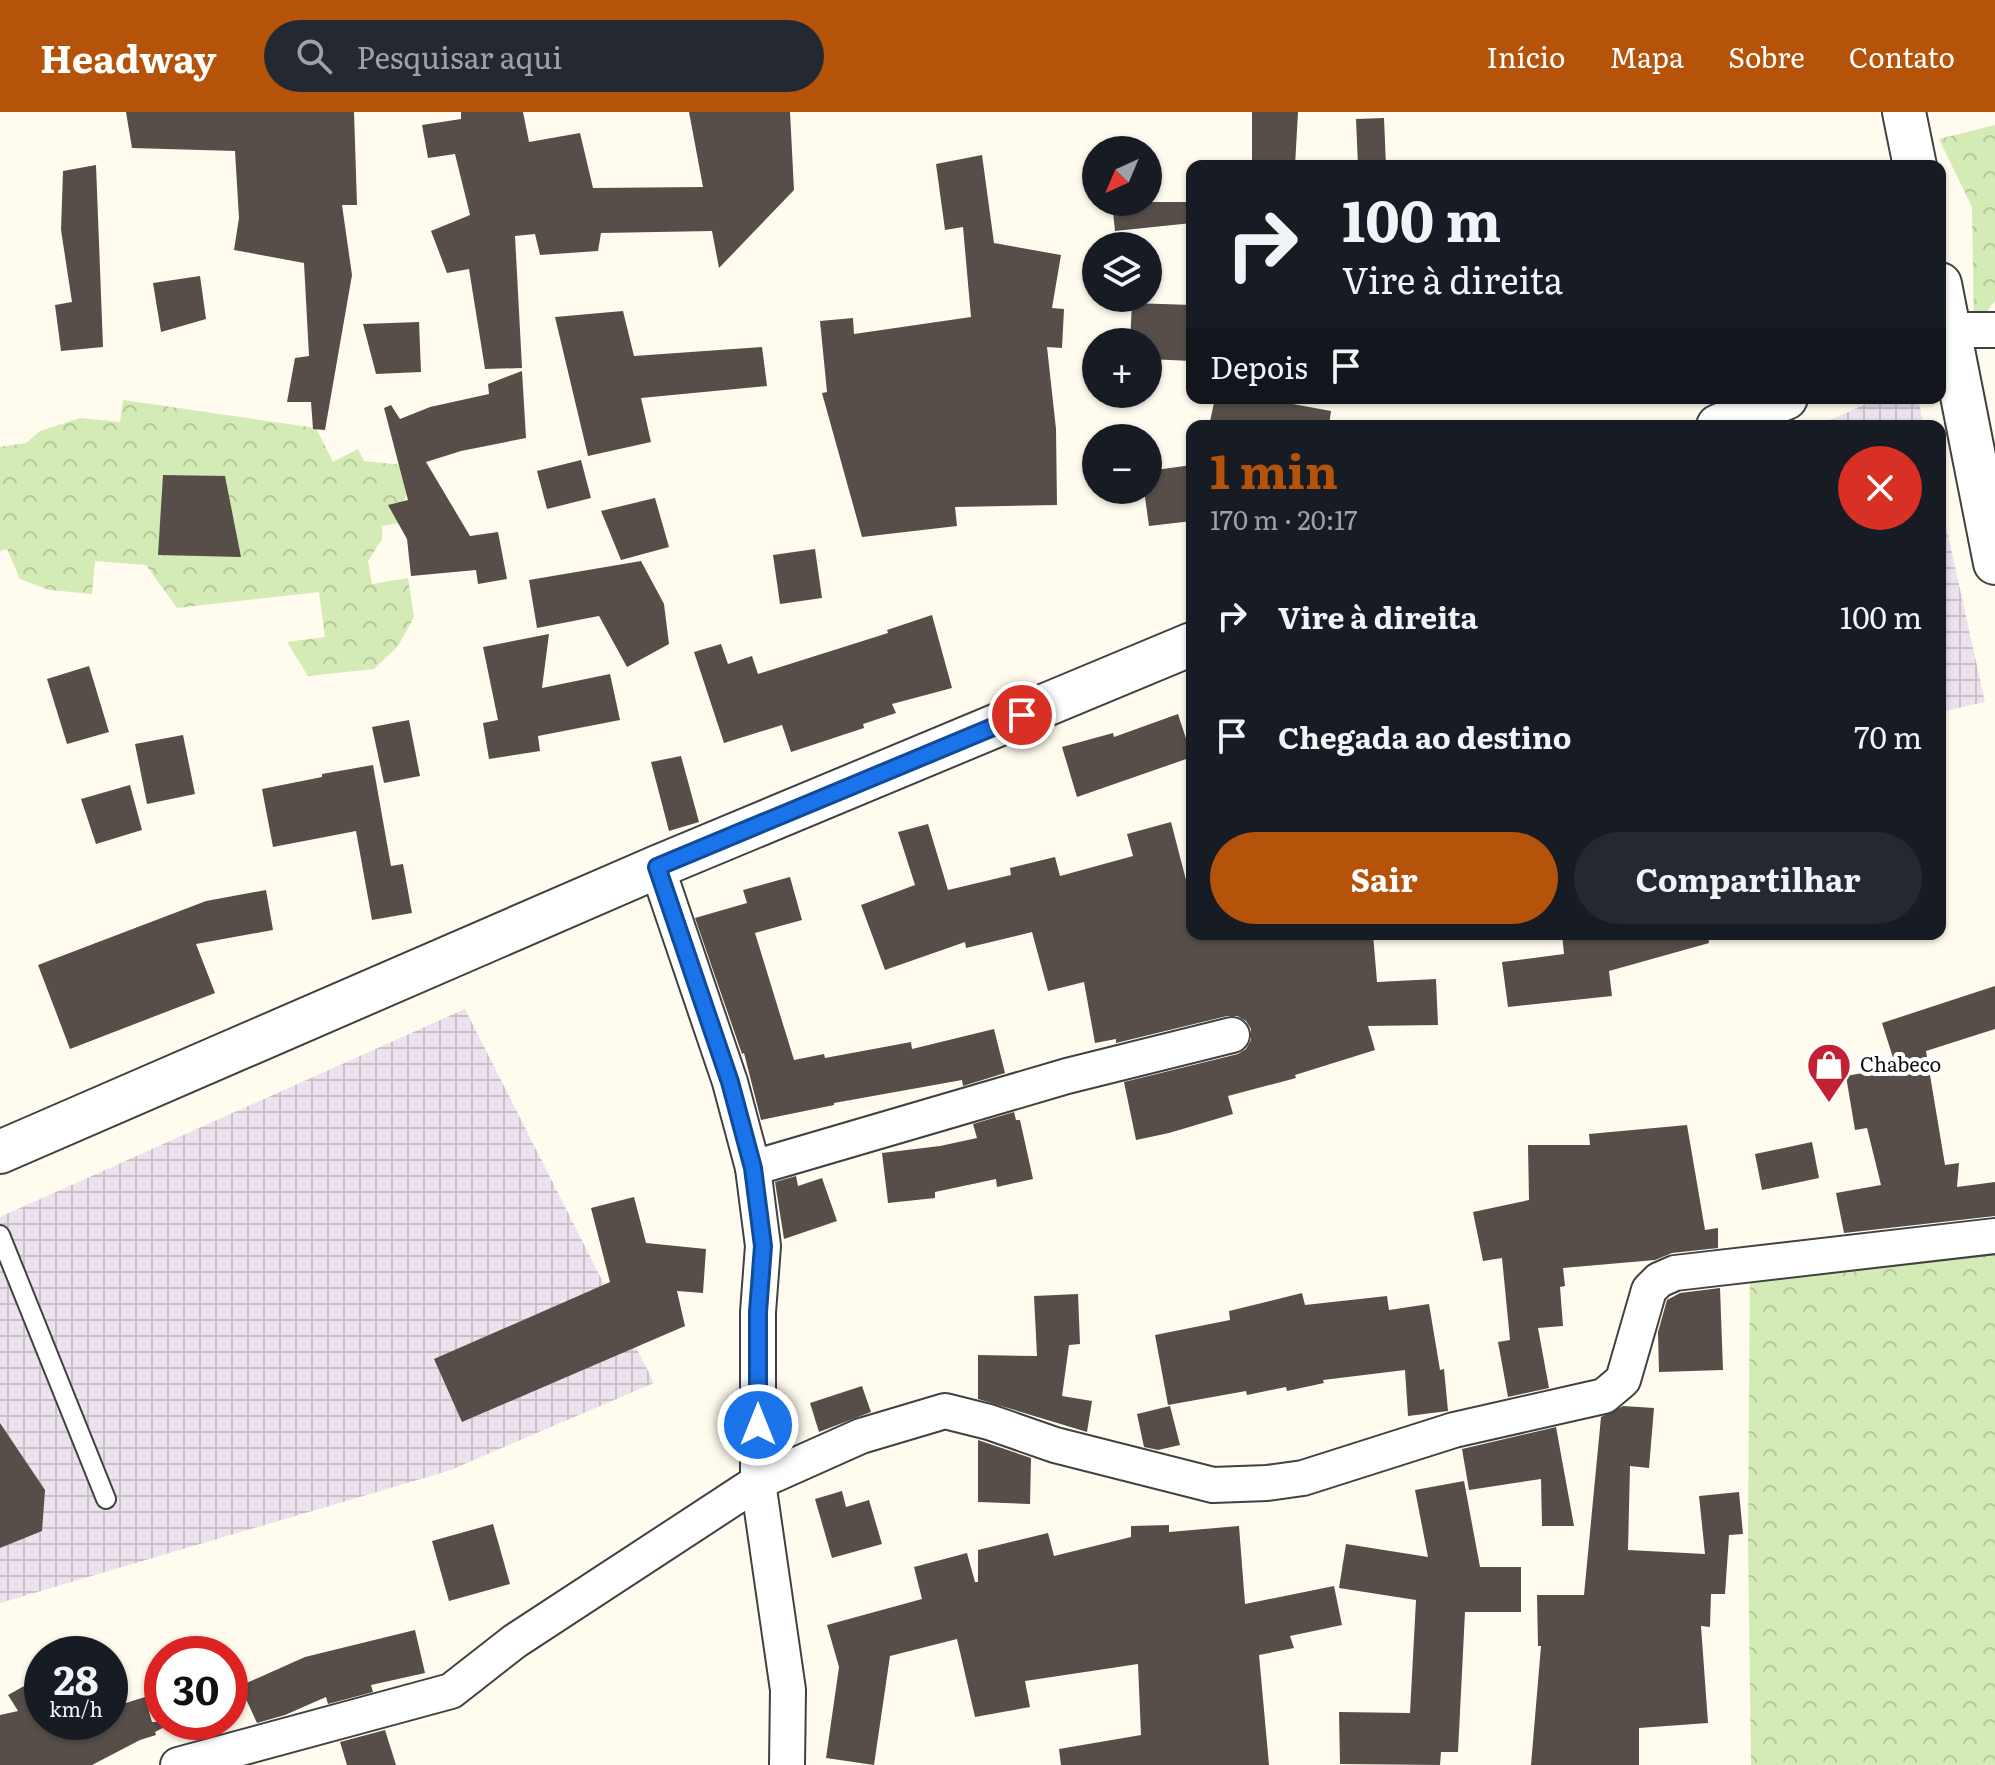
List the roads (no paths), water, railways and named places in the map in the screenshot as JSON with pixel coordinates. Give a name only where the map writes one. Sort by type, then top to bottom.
[{"type":"street","points":[[1904,112],[1914,160]]},
{"type":"street","points":[[1946,332],[1995,330]]},
{"type":"street","points":[[1946,337],[1995,563]]},
{"type":"street","points":[[1733,420],[1771,404]]},
{"type":"street","points":[[0,1152],[657,867],[1186,647]]},
{"type":"street","points":[[657,867],[730,1082],[753,1168],[763,1246],[758,1312],[758,1482],[788,1690],[787,1765]]},
{"type":"street","points":[[753,1168],[1067,1076],[1232,1035]]},
{"type":"street","points":[[178,1765],[451,1691],[515,1641],[758,1482],[861,1436],[945,1411],[989,1422],[1055,1445],[1213,1485],[1303,1478],[1454,1430],[1604,1396],[1623,1380],[1649,1290],[1659,1280],[1675,1273],[1995,1236]]},
{"type":"lane","points":[[0,1235],[106,1499]]},
{"type":"place","name":"Chabeco","points":[[1829,1104]]}]
